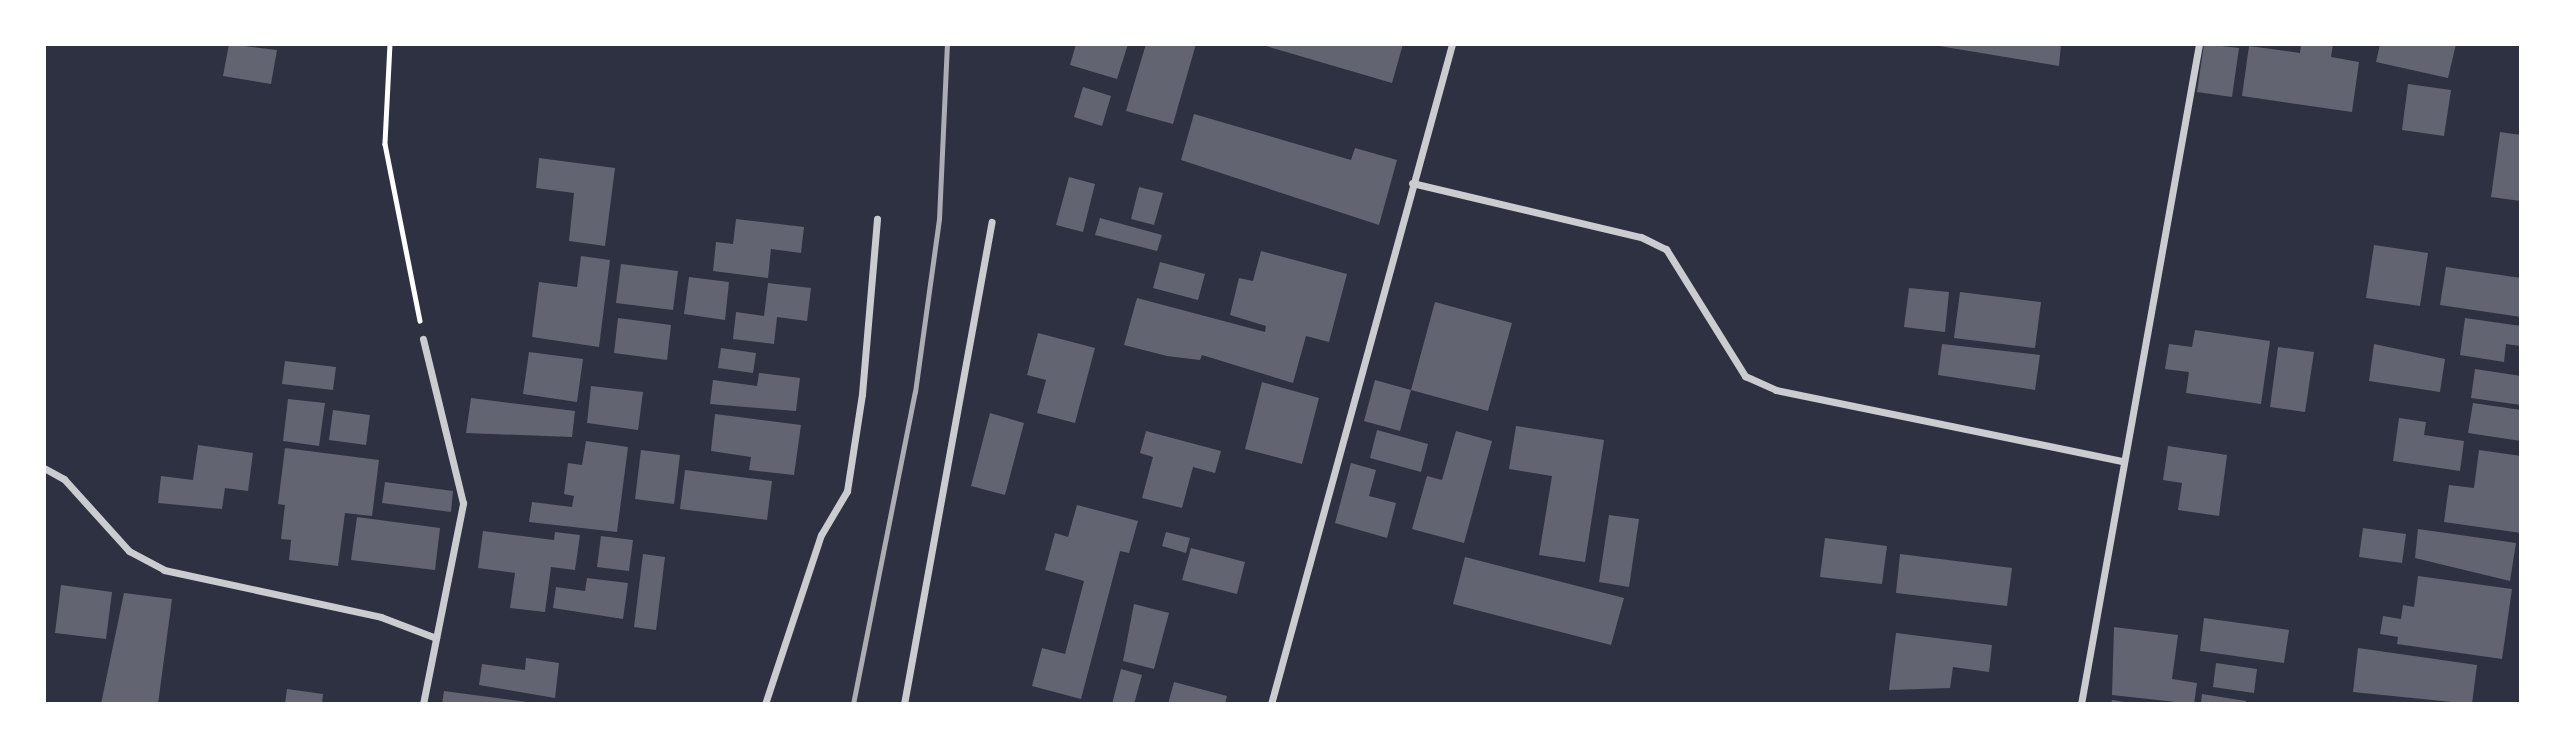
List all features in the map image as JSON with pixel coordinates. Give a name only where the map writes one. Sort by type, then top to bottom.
[{"type":"street","points":[[1271,704],[1452,44]]},
{"type":"street","points":[[2081,704],[2122,461],[2199,44]]},
{"type":"street","points":[[1412,183],[1641,237],[1666,249],[1745,376],[1776,390],[2122,461]]},
{"type":"street","points":[[765,704],[821,535],[846,491],[862,394],[877,219]]},
{"type":"street","points":[[904,704],[992,222]]},
{"type":"street","points":[[423,704],[462,489],[424,339]]},
{"type":"street","points":[[44,468],[64,479],[130,551],[164,570],[381,617],[436,638]]},
{"type":"path","points":[[390,44],[385,145],[424,339]]},
{"type":"building","points":[[229,44],[277,50],[271,84],[223,76]]},
{"type":"building","points":[[1076,44],[1128,44],[1117,79],[1070,65]]},
{"type":"building","points":[[1146,44],[1196,44],[1173,124],[1126,111]]},
{"type":"building","points":[[1259,44],[1403,44],[1392,83]]},
{"type":"building","points":[[1927,44],[2061,44],[2059,66]]},
{"type":"building","points":[[2204,44],[2239,48],[2232,97],[2197,92]]},
{"type":"building","points":[[2301,44],[2333,44],[2331,57],[2359,62],[2352,112],[2242,96],[2249,46],[2300,53]]},
{"type":"building","points":[[2380,44],[2456,44],[2448,78],[2376,62]]},
{"type":"building","points":[[2408,84],[2451,90],[2444,136],[2402,130]]},
{"type":"building","points":[[1083,87],[1111,96],[1102,126],[1074,117]]},
{"type":"building","points":[[1194,114],[1351,160],[1355,148],[1397,160],[1379,225],[1181,160]]},
{"type":"building","points":[[2500,132],[2521,135],[2521,201],[2491,197]]},
{"type":"building","points":[[539,158],[615,168],[605,246],[569,241],[574,193],[536,188]]},
{"type":"building","points":[[1069,177],[1095,184],[1083,232],[1056,225]]},
{"type":"building","points":[[1139,187],[1163,193],[1154,225],[1131,219]]},
{"type":"building","points":[[1100,218],[1162,235],[1157,251],[1095,235]]},
{"type":"building","points":[[736,219],[804,227],[801,253],[771,249],[768,278],[713,271],[716,242],[733,244]]},
{"type":"building","points":[[2374,245],[2428,253],[2420,306],[2366,298]]},
{"type":"building","points":[[1261,251],[1347,274],[1329,342],[1306,336],[1293,383],[1202,355],[1200,360],[1167,356],[1124,345],[1137,298],[1265,332],[1266,326],[1230,315],[1239,278],[1253,281]]},
{"type":"building","points":[[581,256],[610,260],[599,347],[532,337],[539,282],[577,287]]},
{"type":"building","points":[[1160,262],[1205,274],[1198,300],[1153,288]]},
{"type":"building","points":[[621,264],[678,271],[673,310],[616,303]]},
{"type":"building","points":[[2446,267],[2521,278],[2521,317],[2440,305]]},
{"type":"building","points":[[689,277],[729,282],[725,320],[684,314]]},
{"type":"building","points":[[768,283],[811,288],[807,321],[777,317],[774,344],[733,339],[736,312],[764,316]]},
{"type":"building","points":[[1909,288],[1949,292],[1945,332],[1904,327]]},
{"type":"building","points":[[1960,292],[2041,302],[2035,348],[1954,338]]},
{"type":"building","points":[[1435,302],[1512,323],[1488,411],[1411,390]]},
{"type":"building","points":[[618,318],[671,325],[667,360],[614,353]]},
{"type":"building","points":[[2465,318],[2521,326],[2521,346],[2506,344],[2504,362],[2460,355]]},
{"type":"building","points":[[2195,330],[2270,341],[2261,404],[2186,393],[2189,372],[2165,369],[2169,344],[2192,347]]},
{"type":"building","points":[[1038,333],[1095,348],[1075,423],[1037,413],[1046,380],[1027,375]]},
{"type":"building","points":[[1942,344],[2040,355],[2035,390],[1938,375]]},
{"type":"building","points":[[2374,344],[2445,359],[2440,392],[2369,381]]},
{"type":"building","points":[[2278,347],[2314,352],[2305,412],[2270,407]]},
{"type":"building","points":[[721,348],[756,353],[753,373],[718,368]]},
{"type":"building","points":[[529,352],[583,359],[577,402],[523,394]]},
{"type":"building","points":[[285,361],[336,367],[333,390],[282,384]]},
{"type":"building","points":[[2475,369],[2521,376],[2521,405],[2471,398]]},
{"type":"building","points":[[759,373],[800,378],[796,411],[710,404],[713,380],[757,386]]},
{"type":"building","points":[[1375,380],[1411,390],[1400,431],[1364,421]]},
{"type":"building","points":[[1262,382],[1319,398],[1302,464],[1245,449]]},
{"type":"building","points":[[591,386],[643,392],[638,430],[587,423]]},
{"type":"building","points":[[471,398],[575,411],[572,437],[466,433]]},
{"type":"building","points":[[288,399],[325,403],[319,446],[283,441]]},
{"type":"building","points":[[2473,403],[2521,410],[2521,441],[2468,433]]},
{"type":"building","points":[[333,410],[370,415],[366,445],[329,440]]},
{"type":"building","points":[[990,413],[1024,423],[1005,495],[971,486]]},
{"type":"building","points":[[715,414],[801,425],[794,475],[749,470],[751,457],[711,451]]},
{"type":"building","points":[[2399,418],[2426,422],[2424,435],[2464,441],[2460,471],[2393,461]]},
{"type":"building","points":[[1516,426],[1604,440],[1585,562],[1539,555],[1552,476],[1509,469]]},
{"type":"building","points":[[1377,430],[1428,444],[1421,472],[1370,458]]},
{"type":"building","points":[[1146,431],[1221,451],[1215,473],[1193,467],[1182,508],[1142,498],[1153,457],[1140,453]]},
{"type":"building","points":[[1456,431],[1492,441],[1464,543],[1412,529],[1427,476],[1442,480]]},
{"type":"building","points":[[586,441],[628,447],[617,532],[529,522],[532,502],[572,507],[574,496],[564,494],[568,463],[582,465]]},
{"type":"building","points":[[198,445],[253,453],[248,491],[225,488],[222,509],[158,503],[161,476],[193,480]]},
{"type":"building","points":[[2168,446],[2227,455],[2219,516],[2178,510],[2182,483],[2163,480]]},
{"type":"building","points":[[285,448],[379,460],[372,516],[345,513],[338,566],[289,560],[291,540],[281,539],[285,505],[278,504]]},
{"type":"building","points":[[641,450],[680,455],[674,504],[635,499]]},
{"type":"building","points":[[2479,450],[2521,456],[2521,533],[2444,522],[2449,485],[2474,488]]},
{"type":"building","points":[[1351,463],[1376,470],[1369,496],[1396,503],[1387,538],[1335,523]]},
{"type":"building","points":[[685,470],[772,481],[767,520],[680,509]]},
{"type":"building","points":[[385,482],[453,491],[451,512],[382,503]]},
{"type":"building","points":[[1077,505],[1138,521],[1129,553],[1120,551],[1081,699],[1032,686],[1042,648],[1065,654],[1084,581],[1045,570],[1055,533],[1068,537]]},
{"type":"building","points":[[1609,515],[1639,519],[1629,587],[1599,582]]},
{"type":"building","points":[[357,517],[440,528],[435,570],[351,560]]},
{"type":"building","points":[[2363,528],[2406,534],[2402,563],[2359,557]]},
{"type":"building","points":[[2418,529],[2516,543],[2510,581],[2415,558]]},
{"type":"building","points":[[483,531],[554,540],[555,532],[580,535],[575,570],[551,567],[545,612],[510,608],[515,573],[478,568]]},
{"type":"building","points":[[1166,532],[1190,538],[1186,553],[1162,546]]},
{"type":"building","points":[[601,536],[633,540],[629,571],[597,567]]},
{"type":"building","points":[[1825,538],[1887,546],[1882,584],[1820,577]]},
{"type":"building","points":[[1191,548],[1245,562],[1237,594],[1182,580]]},
{"type":"building","points":[[643,554],[665,557],[656,630],[634,627]]},
{"type":"building","points":[[1900,554],[2012,568],[2007,606],[1896,593]]},
{"type":"building","points":[[1465,557],[1624,598],[1611,645],[1453,604]]},
{"type":"building","points":[[2418,576],[2512,589],[2502,659],[2397,644],[2398,637],[2380,634],[2383,616],[2401,619],[2403,605],[2414,607]]},
{"type":"building","points":[[587,578],[628,583],[623,619],[553,608],[556,587],[585,591]]},
{"type":"building","points":[[61,585],[112,592],[106,639],[55,633]]},
{"type":"building","points":[[124,593],[172,599],[158,704],[101,704]]},
{"type":"building","points":[[1134,604],[1169,613],[1154,669],[1123,661]]},
{"type":"building","points":[[2204,618],[2289,630],[2284,663],[2200,651]]},
{"type":"building","points":[[2114,627],[2178,635],[2172,679],[2197,683],[2194,704],[2112,695]]},
{"type":"building","points":[[1896,633],[1992,645],[1989,672],[1953,667],[1950,688],[1889,690]]},
{"type":"building","points":[[2358,648],[2477,665],[2472,704],[2353,692]]},
{"type":"building","points":[[526,658],[559,663],[555,698],[479,685],[482,664],[525,670]]},
{"type":"building","points":[[2216,663],[2257,669],[2254,693],[2213,687]]},
{"type":"building","points":[[1121,669],[1142,675],[1134,704],[1112,704]]},
{"type":"building","points":[[1174,682],[1227,696],[1225,704],[1168,704]]},
{"type":"building","points":[[287,689],[323,694],[322,704],[285,704]]},
{"type":"building","points":[[444,691],[535,703],[535,704],[442,704]]},
{"type":"building","points":[[2202,694],[2246,701],[2245,704],[2201,704]]},
{"type":"building","points":[[2112,700],[2131,703],[2131,704],[2111,704]]},
{"type":"railway","points":[[853,704],[915,392],[939,219],[947,44]]}]
